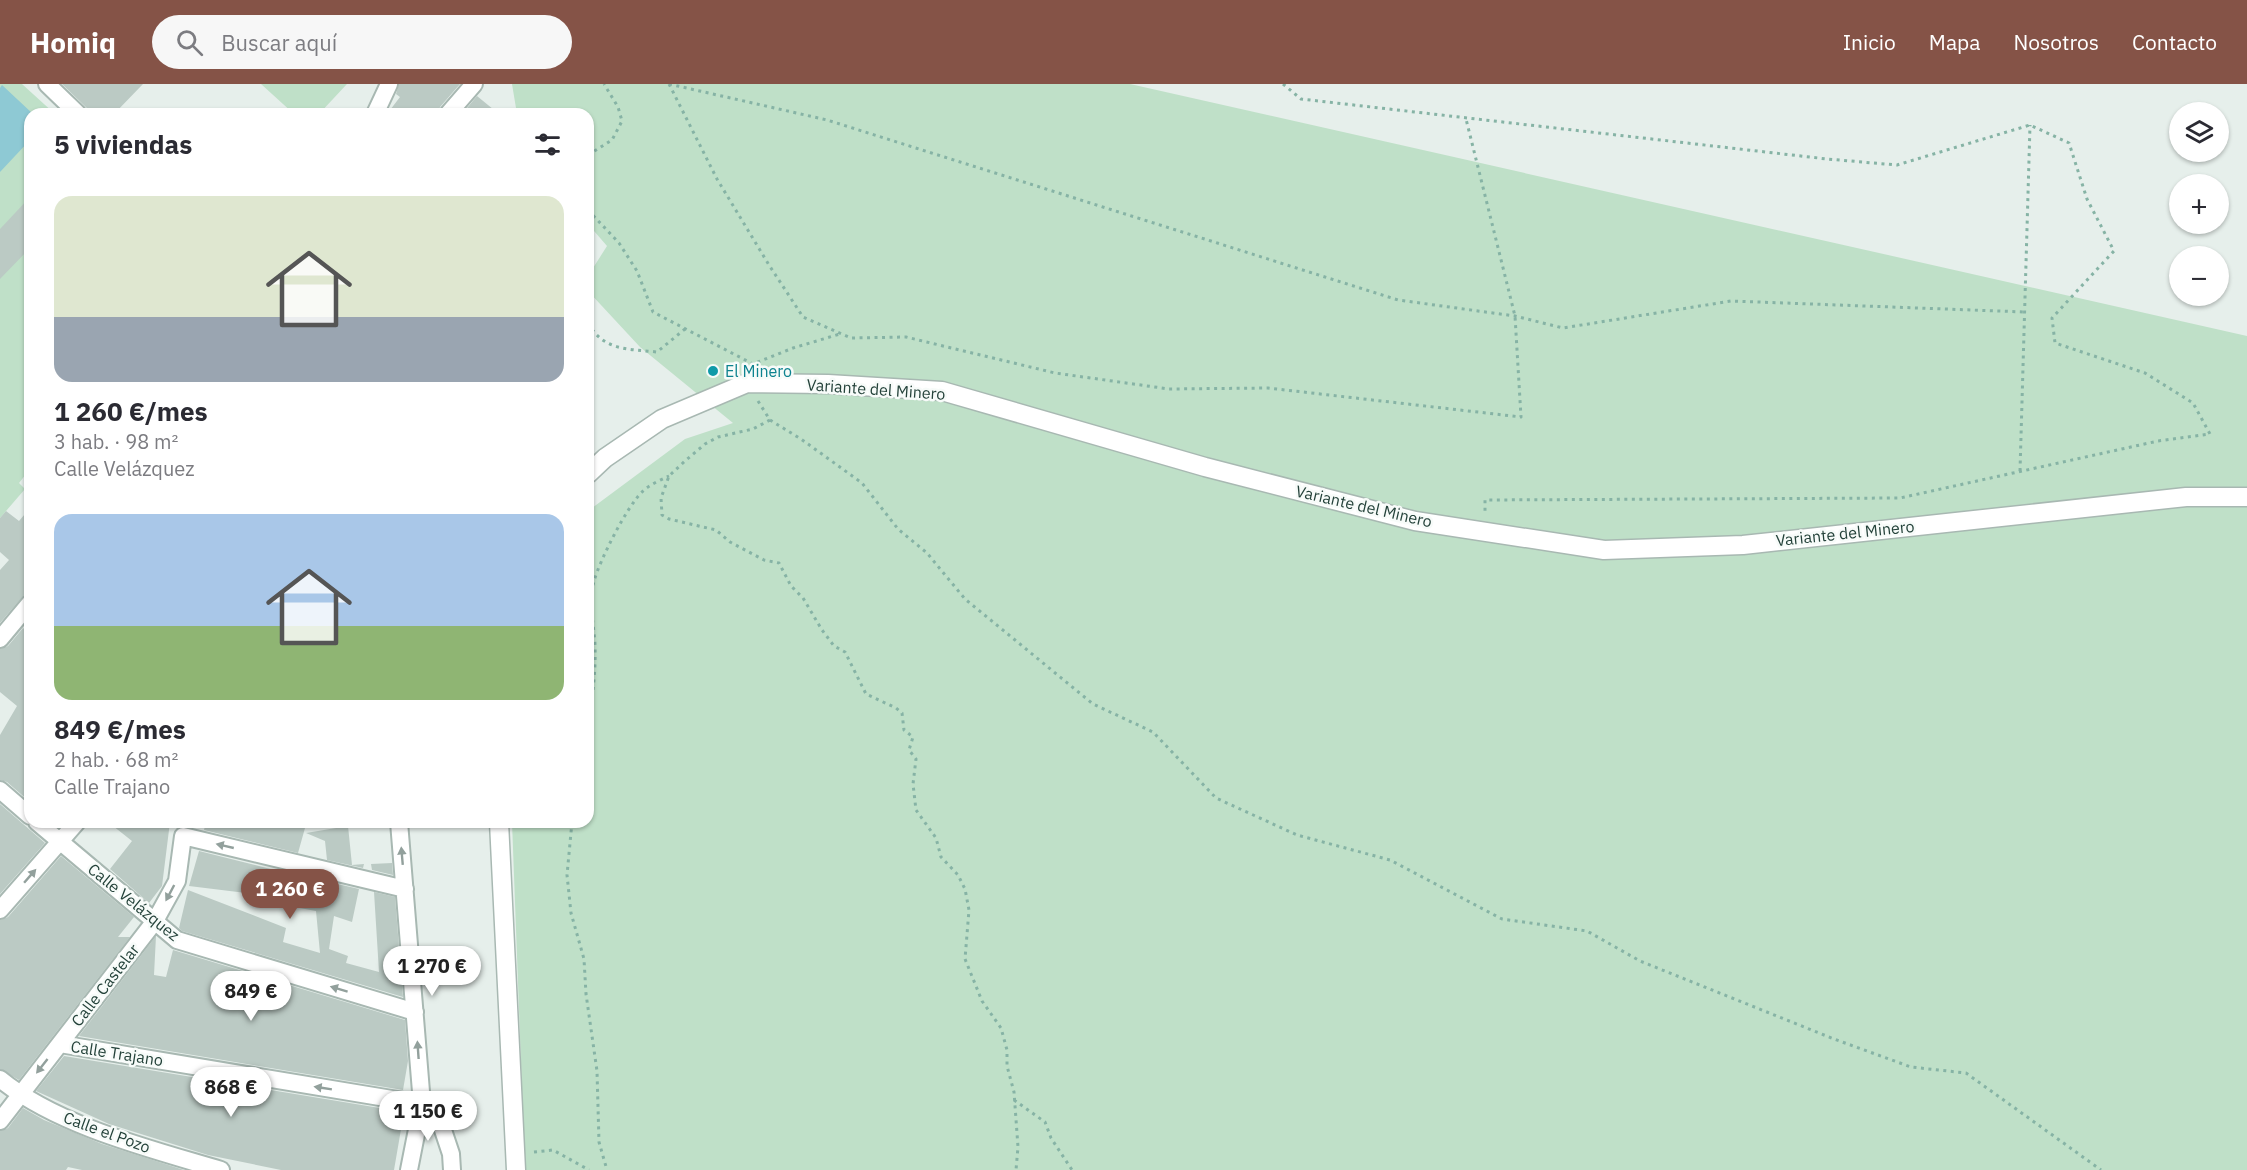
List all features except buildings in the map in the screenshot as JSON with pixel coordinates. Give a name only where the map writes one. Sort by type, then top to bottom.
[{"type":"street","points":[[47,84],[72,108]]},
{"type":"street","points":[[378,108],[389,84]]},
{"type":"street","points":[[453,108],[474,84]]},
{"type":"street","name":"Variante del Minero","points":[[594,468],[605,458],[662,419],[747,383],[828,384],[942,391],[1205,466],[1415,521],[1604,550],[1743,545],[2186,496],[2247,497]]},
{"type":"street","points":[[0,639],[24,610]]},
{"type":"street","points":[[0,790],[24,811]]},
{"type":"street","name":"Calle Velázquez","points":[[44,828],[177,940],[415,1011]]},
{"type":"street","points":[[0,910],[72,828]]},
{"type":"street","points":[[400,828],[422,1104],[409,1170]]},
{"type":"street","points":[[499,828],[517,1162]]},
{"type":"street","name":"Calle Castelar","points":[[0,1121],[155,921],[177,880],[183,836],[405,889]]},
{"type":"street","name":"Calle Trajano","points":[[60,1044],[422,1104]]},
{"type":"street","name":"Calle el Pozo","points":[[0,1079],[20,1095],[90,1127],[203,1168],[221,1170]]},
{"type":"street","points":[[422,1104],[438,1118],[451,1154],[452,1170]]},
{"type":"path","points":[[594,151],[612,140],[622,121],[618,107],[604,84]]},
{"type":"path","points":[[669,84],[717,179],[803,317],[851,338],[906,338],[1055,373],[1169,389],[1269,388],[1521,417],[1515,316],[1465,118]]},
{"type":"path","points":[[669,84],[827,120],[1398,300],[1515,316],[1563,328],[1731,301],[2025,312]]},
{"type":"path","points":[[1283,84],[1301,99],[1897,165],[2030,125],[2069,143],[2087,200],[2114,251],[2052,318],[2055,343],[2145,373],[2193,404],[2210,434],[2158,441],[1900,498],[1485,500],[1485,530]]},
{"type":"path","points":[[2020,471],[2030,125]]},
{"type":"path","points":[[594,216],[619,243],[637,271],[653,312],[753,364],[793,348],[842,333]]},
{"type":"path","points":[[594,334],[617,348],[657,352],[686,329]]},
{"type":"path","points":[[747,383],[770,420],[801,439],[862,483],[898,529],[927,552],[965,599],[1093,704],[1153,732],[1216,798],[1297,835],[1390,860],[1502,919],[1587,931],[1640,961],[1911,1068],[1966,1073],[2101,1170]]},
{"type":"path","points":[[594,582],[619,528],[642,492],[669,476],[705,444],[718,436],[753,429],[770,420]]},
{"type":"path","points":[[669,476],[661,498],[662,515],[669,519],[716,530],[730,542],[764,560],[779,563],[791,586],[803,598],[822,630],[834,646],[845,652],[866,694],[897,708],[902,713],[904,730],[913,737],[909,750],[916,759],[913,784],[916,810],[936,838],[940,857],[958,875],[965,889],[969,910],[965,959],[982,1001],[1001,1028],[1008,1050],[1006,1066],[1014,1100],[1018,1147],[1016,1170]]},
{"type":"path","points":[[594,637],[594,687]]},
{"type":"path","points":[[571,828],[567,875],[571,913],[584,958],[586,994],[597,1071],[599,1142],[607,1170]]},
{"type":"path","points":[[1014,1100],[1045,1122],[1051,1138],[1072,1170]]},
{"type":"path","points":[[517,1162],[553,1150],[589,1170]]},
{"type":"green space","points":[[0,84],[22,84],[48,108],[24,108],[24,477],[19,483],[24,490],[0,518]]},
{"type":"green space","points":[[261,84],[347,84],[325,108],[287,108]]},
{"type":"green space","points":[[512,84],[1130,84],[2247,336],[2247,1170],[525,1170],[512,828],[594,828],[594,507],[685,439],[733,423],[640,347],[594,297],[594,267],[607,246],[594,231],[594,108],[516,108]]},
{"type":"water","points":[[2,85],[27,108],[24,108],[24,146],[0,172],[0,88]]},
{"type":"place","name":"El Minero","points":[[713,371]]}]
